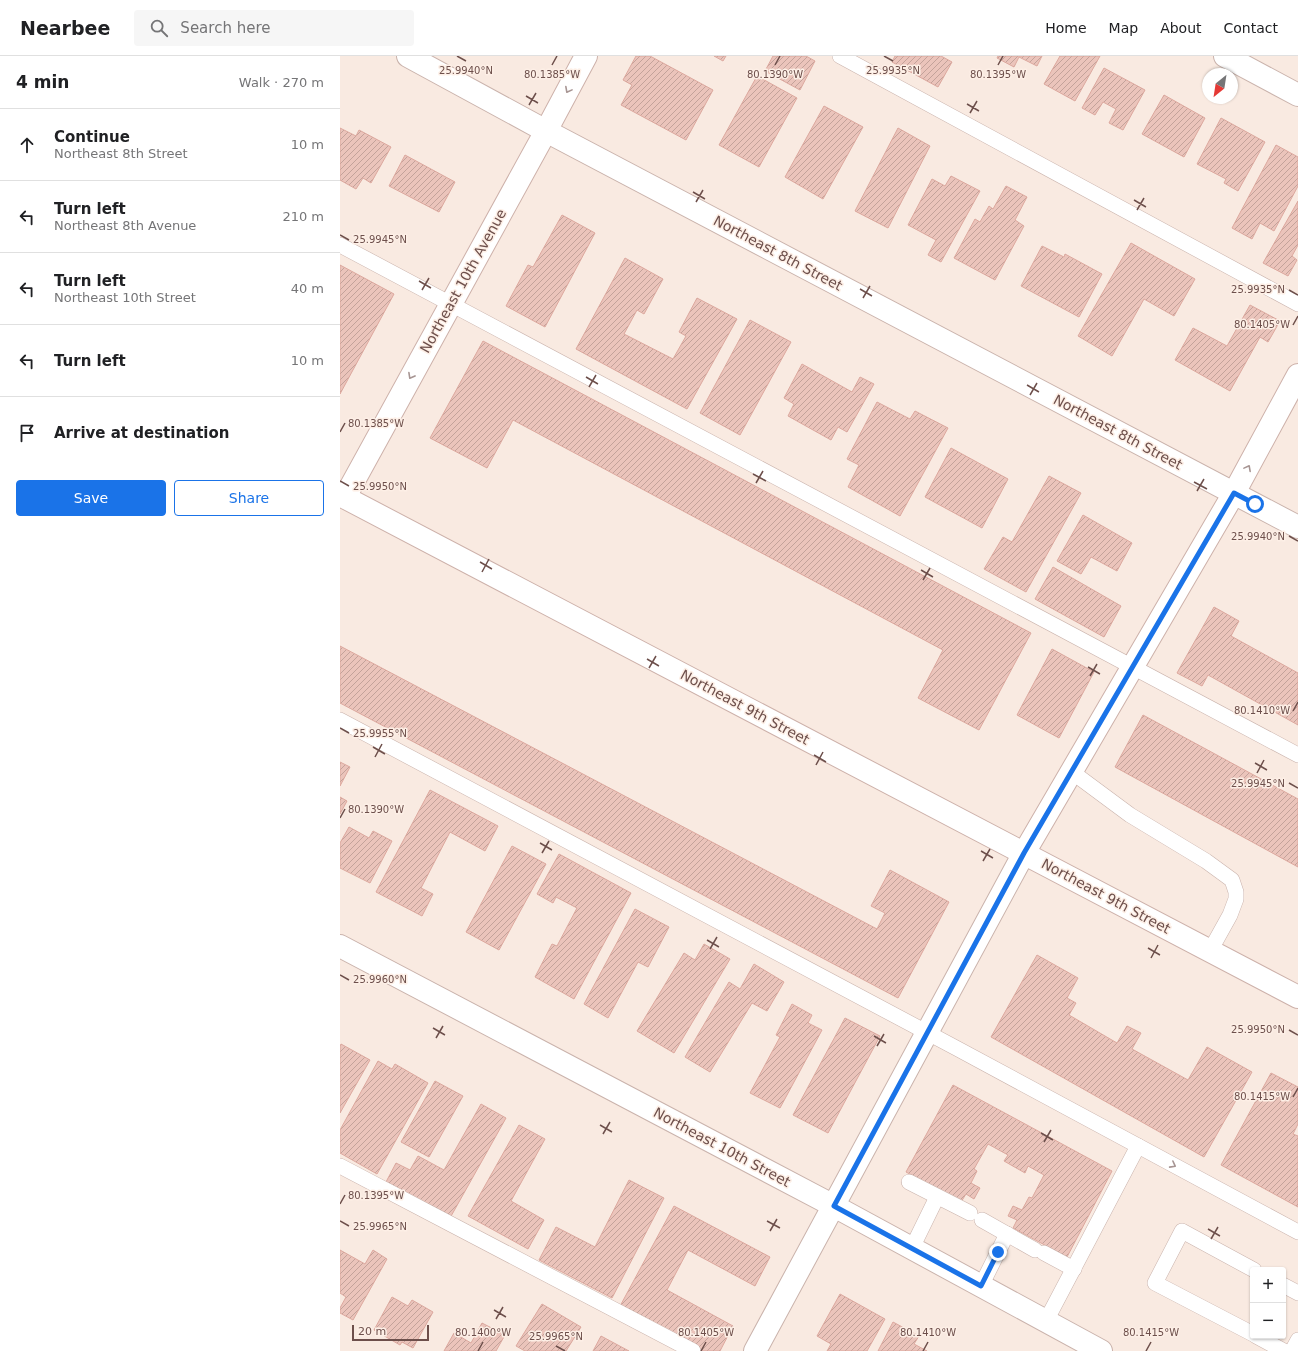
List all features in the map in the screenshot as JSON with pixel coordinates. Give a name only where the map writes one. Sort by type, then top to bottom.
[{"type":"street","name":"Northeast 8th Street","points":[[408,56],[546,131],[1298,527]]},
{"type":"street","name":"Northeast 10th Avenue","points":[[342,499],[451,304],[586,56]]},
{"type":"street","points":[[1225,56],[1298,95]]},
{"type":"street","points":[[755,1351],[1024,853],[1234,493],[1298,375]]},
{"type":"street","name":"Northeast 9th Street","points":[[342,499],[1298,997]]},
{"type":"street","name":"Northeast 10th Street","points":[[340,946],[834,1206],[1101,1351]]},
{"type":"lane","points":[[840,56],[1298,304]]},
{"type":"lane","points":[[340,245],[1298,755]]},
{"type":"lane","points":[[340,720],[1298,1232]]},
{"type":"lane","points":[[1072,772],[1130,815],[1206,861],[1232,880],[1236,892],[1236,899],[1230,915],[1210,951]]},
{"type":"lane","points":[[1046,1321],[1138,1146]]},
{"type":"lane","points":[[340,1166],[693,1351]]},
{"type":"lane","points":[[909,1182],[1074,1269]]},
{"type":"lane","points":[[912,1248],[937,1197]]},
{"type":"lane","points":[[1250,1268],[1182,1231],[1155,1283],[1250,1332]]},
{"type":"lane","points":[[981,1286],[1007,1234]]},
{"type":"lane","points":[[1286,1287],[1298,1293]]},
{"type":"lane","points":[[1262,1339],[1284,1351]]},
{"type":"lane","points":[[1292,1351],[1298,1340]]},
{"type":"building","points":[[636,56],[650,56],[713,90],[686,140],[621,105],[632,85],[623,80]]},
{"type":"building","points":[[714,56],[726,56],[723,61]]},
{"type":"building","points":[[773,56],[806,56],[815,61],[800,90],[765,71]]},
{"type":"building","points":[[895,56],[941,56],[952,62],[938,87],[892,62]]},
{"type":"building","points":[[998,56],[1042,56],[1037,66],[1019,57],[1014,67],[997,58]]},
{"type":"building","points":[[1060,56],[1100,56],[1075,101],[1044,84]]},
{"type":"building","points":[[1104,68],[1145,90],[1123,130],[1109,123],[1116,109],[1103,102],[1095,115],[1082,108]]},
{"type":"building","points":[[757,76],[797,98],[759,167],[719,145]]},
{"type":"building","points":[[1164,95],[1205,118],[1184,157],[1142,134]]},
{"type":"building","points":[[824,106],[863,127],[823,199],[785,177]]},
{"type":"building","points":[[1221,118],[1265,142],[1238,191],[1224,183],[1226,179],[1197,164]]},
{"type":"building","points":[[340,128],[356,136],[359,130],[391,147],[371,183],[363,178],[356,189],[340,180]]},
{"type":"building","points":[[898,128],[930,146],[888,228],[855,211]]},
{"type":"building","points":[[1276,145],[1298,157],[1298,186],[1274,231],[1260,223],[1252,239],[1232,228]]},
{"type":"building","points":[[405,155],[455,182],[439,212],[389,186]]},
{"type":"building","points":[[951,176],[980,191],[941,262],[928,255],[936,240],[908,225],[932,179],[945,186]]},
{"type":"building","points":[[1006,186],[1027,197],[1015,220],[1024,226],[995,280],[954,258],[975,219],[980,222],[989,206],[993,209]]},
{"type":"building","points":[[1298,201],[1298,245],[1292,256],[1297,260],[1288,276],[1263,263]]},
{"type":"building","points":[[562,215],[595,233],[545,327],[506,306],[528,265],[533,267]]},
{"type":"building","points":[[1131,243],[1195,279],[1174,316],[1144,299],[1112,356],[1078,336]]},
{"type":"building","points":[[1042,246],[1064,257],[1065,254],[1102,274],[1079,317],[1021,286]]},
{"type":"building","points":[[625,258],[663,279],[644,314],[637,310],[624,334],[673,359],[686,336],[679,332],[697,298],[737,319],[687,409],[576,349]]},
{"type":"building","points":[[340,265],[394,294],[340,394]]},
{"type":"building","points":[[1250,305],[1280,321],[1268,342],[1260,337],[1230,391],[1175,360],[1193,328],[1227,346]]},
{"type":"building","points":[[750,320],[791,342],[740,435],[700,413]]},
{"type":"building","points":[[483,341],[1031,633],[979,730],[918,698],[943,650],[513,420],[487,468],[430,438]]},
{"type":"building","points":[[802,364],[852,392],[860,377],[874,384],[847,432],[838,427],[831,440],[788,416],[794,404],[784,398]]},
{"type":"building","points":[[877,402],[910,419],[915,411],[948,428],[900,516],[848,487],[859,465],[847,459]]},
{"type":"building","points":[[951,448],[1008,479],[982,528],[925,497]]},
{"type":"building","points":[[1049,476],[1081,493],[1026,592],[984,569],[1003,537],[1012,542]]},
{"type":"building","points":[[1083,515],[1132,543],[1117,571],[1091,557],[1081,574],[1057,561]]},
{"type":"building","points":[[1053,567],[1121,606],[1104,637],[1035,599]]},
{"type":"building","points":[[1214,607],[1239,621],[1231,636],[1298,673],[1298,725],[1208,675],[1202,686],[1177,673]]},
{"type":"building","points":[[340,646],[877,929],[885,913],[871,906],[890,870],[949,902],[898,998],[340,703]]},
{"type":"building","points":[[1052,649],[1094,672],[1059,738],[1017,715]]},
{"type":"building","points":[[1143,715],[1298,799],[1298,867],[1115,767]]},
{"type":"building","points":[[340,762],[350,767],[340,786]]},
{"type":"building","points":[[430,790],[498,826],[485,851],[450,832],[421,888],[433,894],[422,916],[376,892]]},
{"type":"building","points":[[340,797],[347,801],[340,814]]},
{"type":"building","points":[[349,827],[369,838],[373,831],[392,841],[370,883],[340,868],[340,843]]},
{"type":"building","points":[[512,846],[546,864],[499,950],[466,932]]},
{"type":"building","points":[[559,854],[631,893],[574,999],[535,977],[552,944],[557,946],[577,908],[556,897],[553,903],[537,894]]},
{"type":"building","points":[[635,909],[669,927],[648,967],[638,962],[608,1018],[584,1004]]},
{"type":"building","points":[[704,944],[730,959],[674,1053],[637,1031],[684,953],[695,960]]},
{"type":"building","points":[[1037,955],[1078,978],[1067,998],[1076,1003],[1069,1015],[1117,1043],[1127,1026],[1141,1033],[1132,1049],[1188,1080],[1207,1047],[1252,1072],[1204,1157],[991,1037]]},
{"type":"building","points":[[754,964],[784,982],[767,1011],[752,1003],[710,1072],[685,1057],[729,982],[740,989]]},
{"type":"building","points":[[792,1004],[812,1015],[808,1023],[822,1030],[780,1108],[750,1093],[780,1037],[776,1035]]},
{"type":"building","points":[[845,1018],[880,1036],[828,1133],[793,1115]]},
{"type":"building","points":[[341,1044],[370,1060],[340,1113],[340,1046]]},
{"type":"building","points":[[378,1061],[392,1069],[395,1064],[428,1083],[377,1174],[340,1153],[340,1130]]},
{"type":"building","points":[[1271,1073],[1298,1087],[1298,1124],[1293,1134],[1298,1136],[1298,1207],[1221,1165]]},
{"type":"building","points":[[435,1081],[463,1096],[429,1157],[401,1142]]},
{"type":"building","points":[[953,1085],[1112,1171],[1067,1257],[1013,1228],[1017,1220],[1008,1216],[1013,1206],[1022,1210],[1029,1197],[1032,1198],[1044,1175],[1028,1166],[1025,1173],[1004,1161],[1008,1155],[988,1144],[974,1169],[977,1171],[971,1183],[980,1188],[974,1199],[966,1194],[961,1202],[906,1172]]},
{"type":"building","points":[[481,1104],[506,1118],[450,1218],[386,1182],[396,1163],[410,1170],[418,1156],[444,1170]]},
{"type":"building","points":[[519,1125],[545,1139],[511,1201],[544,1220],[528,1249],[468,1216]]},
{"type":"building","points":[[629,1180],[664,1198],[612,1298],[539,1260],[556,1227],[595,1247]]},
{"type":"building","points":[[674,1206],[770,1257],[755,1286],[688,1250],[667,1290],[733,1326],[720,1351],[699,1351],[619,1308]]},
{"type":"building","points":[[340,1250],[365,1264],[373,1250],[387,1259],[353,1320],[340,1313],[340,1308],[346,1297],[340,1293]]},
{"type":"building","points":[[840,1294],[885,1319],[867,1351],[827,1351],[831,1344],[817,1336]]},
{"type":"building","points":[[392,1297],[408,1306],[412,1300],[433,1312],[413,1348],[402,1342],[400,1345],[374,1330]]},
{"type":"building","points":[[542,1304],[581,1327],[566,1351],[525,1351],[516,1346]]},
{"type":"building","points":[[893,1322],[919,1336],[914,1344],[927,1351],[878,1351]]},
{"type":"building","points":[[482,1323],[505,1335],[496,1351],[444,1351],[454,1333],[471,1343]]},
{"type":"building","points":[[601,1336],[629,1351],[593,1351]]},
{"type":"route","points":[[998,1252],[981,1286],[834,1206],[1024,853],[1234,493],[1255,504]]}]
